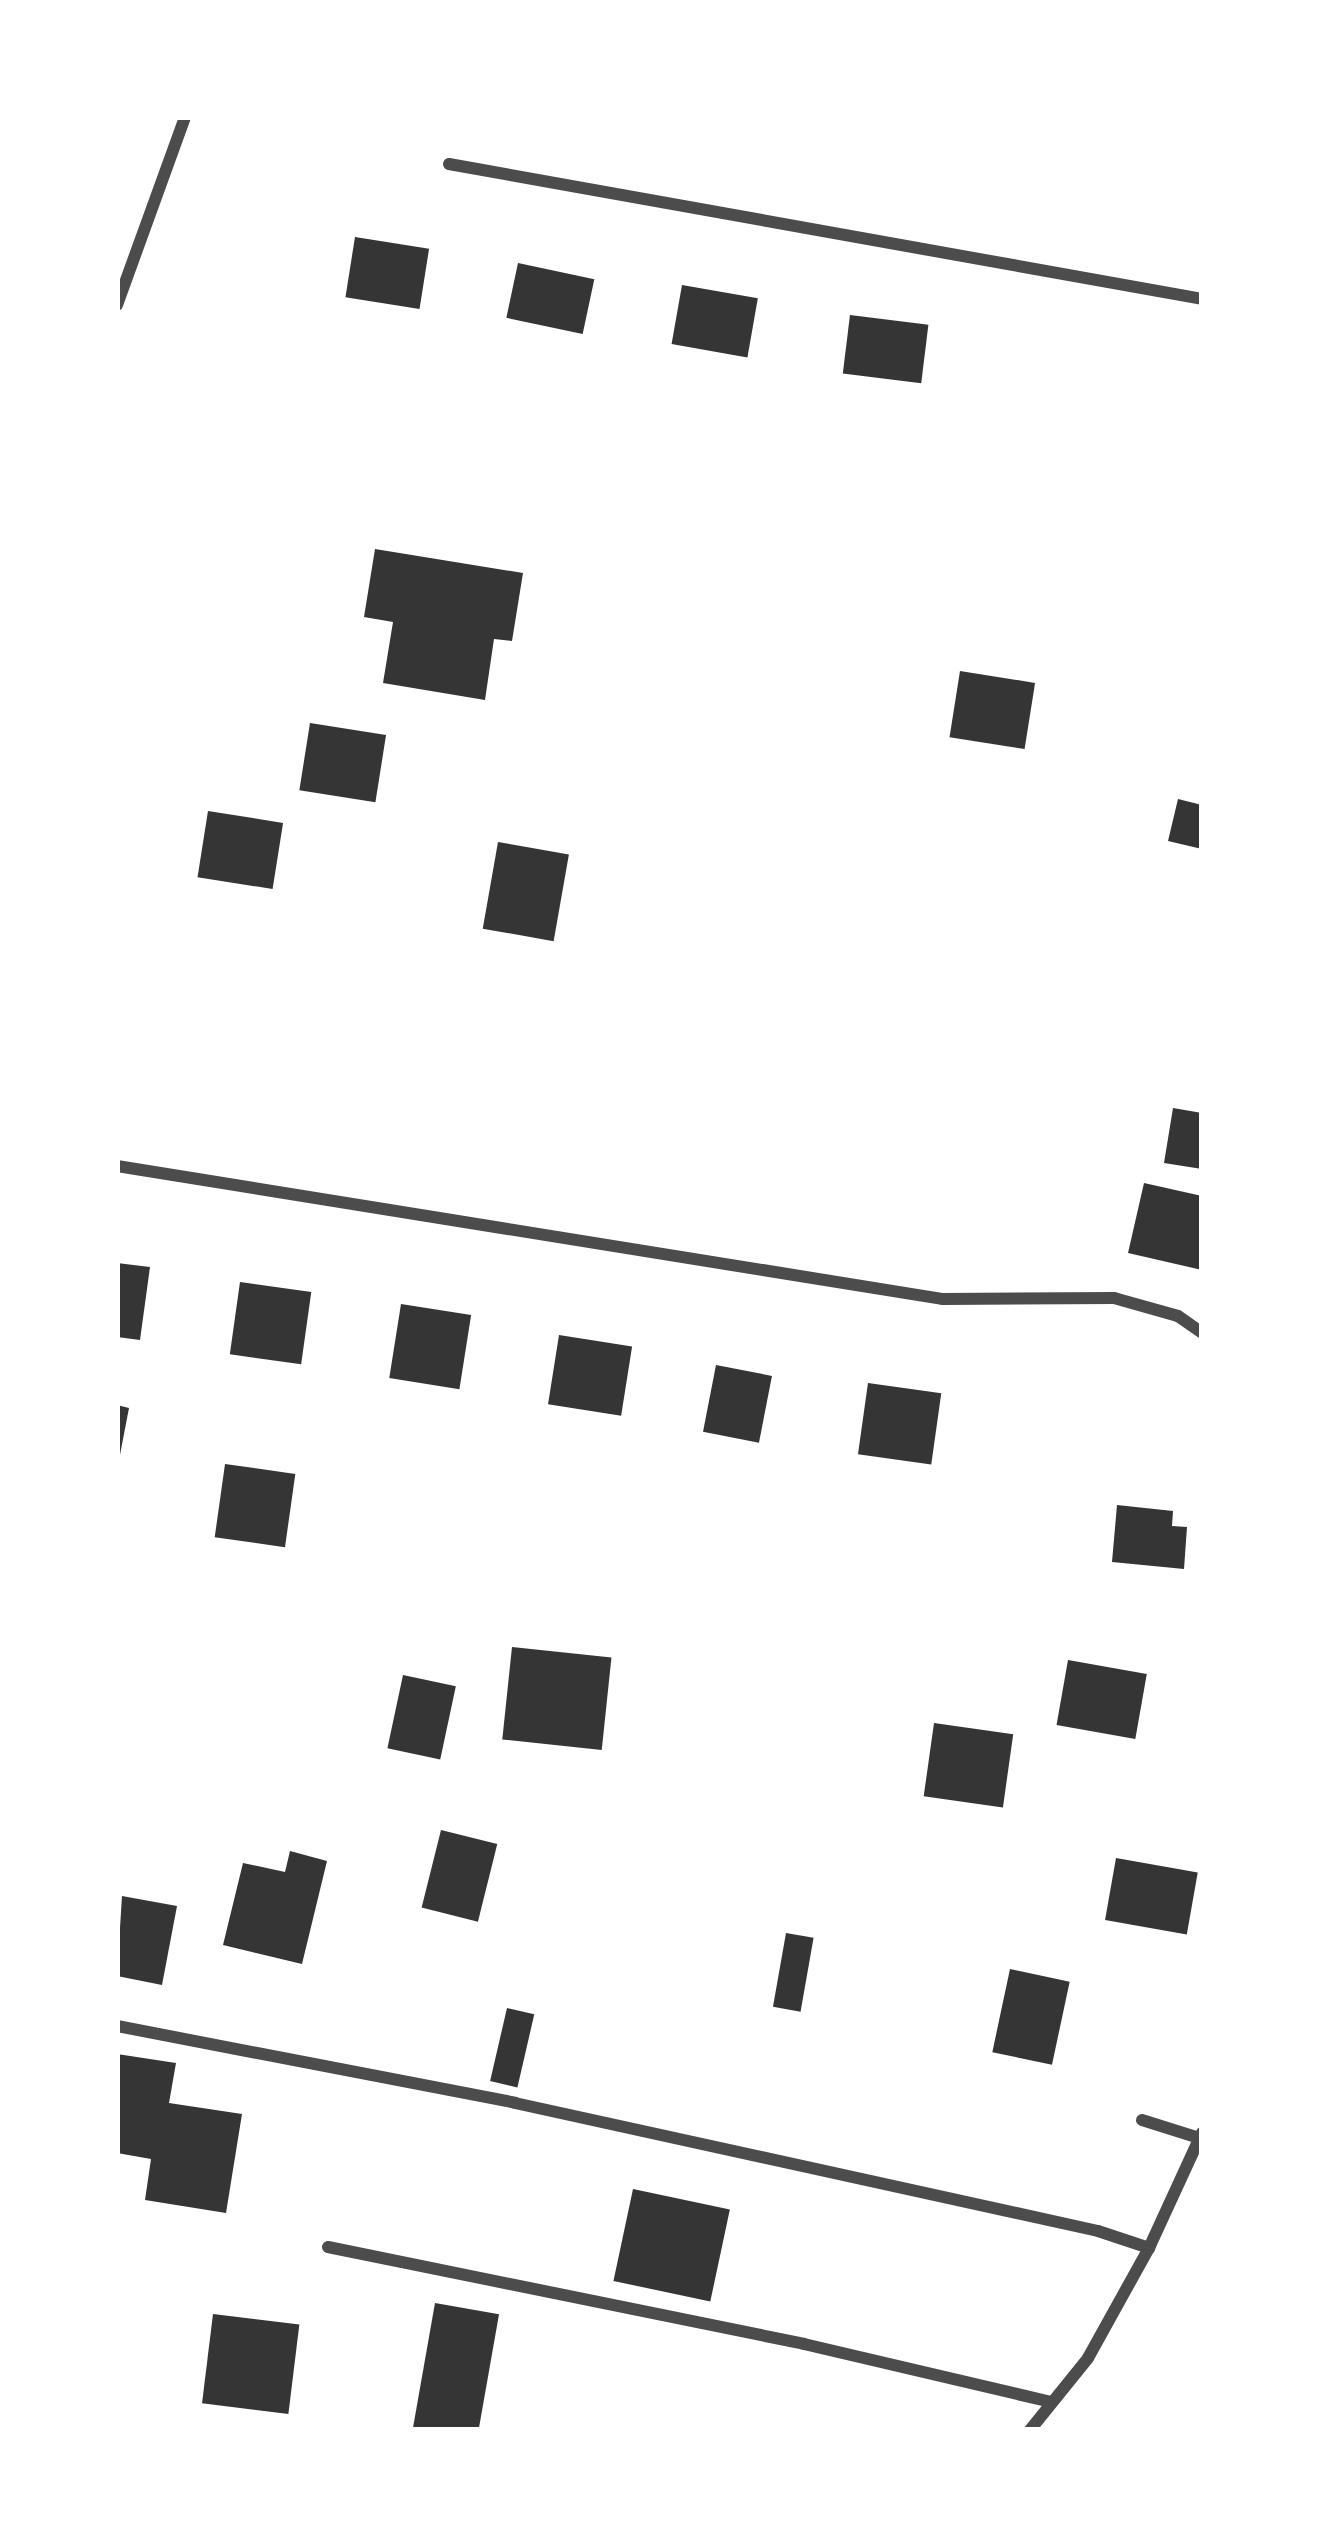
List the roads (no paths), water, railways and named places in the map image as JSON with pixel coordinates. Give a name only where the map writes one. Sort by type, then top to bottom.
[{"type":"street","points":[[117,305],[184,117]]},
{"type":"street","points":[[448,164],[1202,299]]},
{"type":"street","points":[[117,1166],[943,1299],[1114,1298],[1178,1316],[1202,1333]]},
{"type":"street","points":[[117,2026],[515,2103],[1098,2231],[1149,2248]]},
{"type":"street","points":[[1030,2430],[1088,2358],[1149,2248],[1201,2136],[1142,2120]]},
{"type":"street","points":[[328,2247],[804,2344],[1051,2402]]}]
